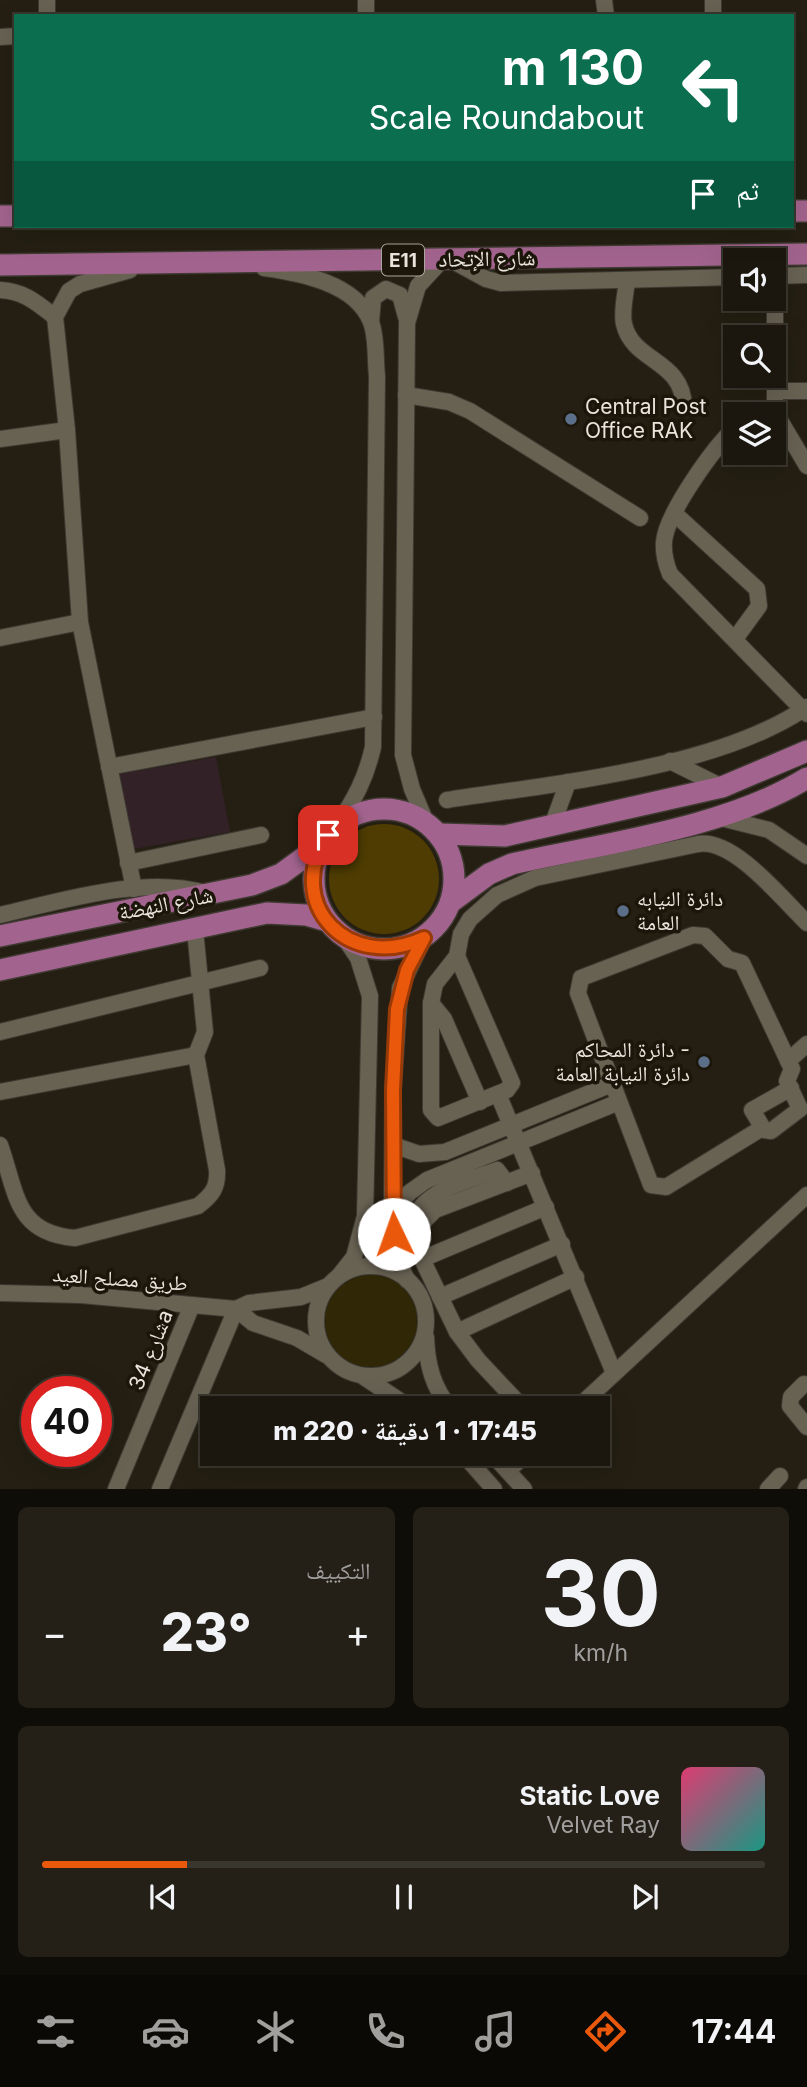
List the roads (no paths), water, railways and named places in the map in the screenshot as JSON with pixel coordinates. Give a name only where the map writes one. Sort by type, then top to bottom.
[{"type":"main road","name":"شارع الإتحاد","points":[[0,265],[807,254]]},
{"type":"main road","points":[[432,828],[454,866],[451,902],[440,922],[424,938],[404,947],[383,950],[362,946],[343,936],[327,921],[317,904],[313,884],[314,864],[321,845],[337,825],[357,813],[381,808],[404,811],[432,828],[483,837],[552,826],[722,787],[807,751]]},
{"type":"main road","points":[[451,902],[489,874],[512,864],[552,865],[718,817],[788,790],[807,778]]},
{"type":"main road","name":"شارع النهضة","points":[[0,936],[211,895],[269,880],[321,845]]},
{"type":"main road","name":"شارع النهضة","points":[[0,970],[283,912],[327,921]]},
{"type":"street","points":[[407,323],[418,286],[447,260],[486,279],[501,283],[723,277]]},
{"type":"street","points":[[134,889],[80,622],[67,430],[55,317],[69,291],[80,284],[165,262]]},
{"type":"street","points":[[234,262],[317,280],[343,291],[362,308],[371,323]]},
{"type":"street","points":[[0,288],[37,263]]},
{"type":"street","points":[[786,276],[807,275]]},
{"type":"street","points":[[626,279],[624,324],[633,344],[668,370],[683,390],[684,407]]},
{"type":"street","points":[[0,288],[14,290],[32,298],[55,317]]},
{"type":"street","points":[[337,825],[367,776],[374,717],[377,376],[371,323],[373,299],[387,289],[404,300],[407,323],[403,755],[412,789],[432,828]]},
{"type":"street","points":[[772,402],[775,391],[774,311]]},
{"type":"street","points":[[775,391],[807,391]]},
{"type":"street","points":[[406,395],[449,402],[470,411],[640,517]]},
{"type":"street","points":[[0,439],[67,430]]},
{"type":"street","points":[[786,436],[807,466]]},
{"type":"street","points":[[447,800],[568,782],[670,761],[747,740],[806,710],[670,574],[664,558],[664,540],[675,514],[709,455],[723,440]]},
{"type":"street","points":[[675,514],[757,589],[760,606],[735,639]]},
{"type":"street","points":[[0,638],[80,622]]},
{"type":"street","points":[[109,767],[374,717]]},
{"type":"street","points":[[670,761],[722,787]]},
{"type":"street","points":[[552,826],[568,782]]},
{"type":"street","points":[[718,817],[769,830],[807,856]]},
{"type":"street","points":[[128,863],[261,835]]},
{"type":"street","points":[[457,956],[512,1083],[510,1089],[442,1118],[432,1114],[431,1003],[435,984],[457,956],[464,928],[483,906],[552,865],[714,843],[734,854],[807,923]]},
{"type":"street","points":[[0,915],[134,889],[170,885],[211,895]]},
{"type":"street","points":[[0,1145],[25,1217],[41,1231],[57,1237],[75,1238],[198,1206],[211,1196],[217,1184],[196,1055],[205,1032],[195,929]]},
{"type":"street","points":[[762,1128],[666,1187],[657,1188],[648,1182],[578,993],[578,982],[589,972],[697,934],[705,936],[728,959],[742,962],[792,1070],[787,1081],[800,1103],[799,1112],[771,1131],[762,1128],[752,1112],[754,1108],[791,1088]]},
{"type":"street","points":[[343,936],[358,958],[370,996],[365,1216],[354,1257],[333,1281],[318,1307],[317,1331],[331,1359],[345,1370],[362,1376],[392,1396]]},
{"type":"street","points":[[407,1280],[396,1256],[392,1211],[400,988],[424,938]]},
{"type":"street","points":[[0,1032],[260,968]]},
{"type":"street","points":[[431,1003],[444,1019],[480,1102]]},
{"type":"street","points":[[788,1061],[807,1044]]},
{"type":"street","points":[[0,1093],[196,1055]]},
{"type":"street","points":[[393,1145],[419,1154],[437,1154],[612,1084]]},
{"type":"street","points":[[498,1094],[614,1373]]},
{"type":"street","points":[[392,1211],[410,1192],[427,1180],[618,1102]]},
{"type":"street","points":[[512,1396],[478,1360],[457,1332],[422,1259],[417,1242],[421,1224],[435,1210],[532,1173]]},
{"type":"street","points":[[590,1396],[807,1195]]},
{"type":"street","points":[[422,1259],[547,1207]]},
{"type":"street","points":[[440,1297],[562,1244]]},
{"type":"street","points":[[333,1281],[352,1269],[373,1267],[395,1272],[407,1280],[419,1294],[425,1310],[429,1369],[442,1396]]},
{"type":"street","points":[[457,1332],[576,1277]]},
{"type":"street","name":"طريق مصلح العيد","points":[[0,1293],[81,1295],[236,1309],[249,1303],[301,1297],[333,1281]]},
{"type":"street","name":"شارع 34a","points":[[116,1489],[192,1306]]},
{"type":"street","points":[[160,1489],[236,1309]]},
{"type":"street","name":"طريق مصلح العيد","points":[[236,1309],[253,1323],[298,1338],[331,1359]]},
{"type":"street","points":[[362,1376],[379,1376],[403,1365],[421,1346],[426,1328]]},
{"type":"street","points":[[804,1384],[790,1397],[790,1406],[807,1427]]},
{"type":"street","points":[[474,1466],[494,1489]]},
{"type":"street","points":[[503,1466],[524,1489]]},
{"type":"street","points":[[508,1472],[514,1466]]},
{"type":"street","points":[[768,1489],[780,1476]]},
{"type":"place","name":"Central Post Office RAK","points":[[571,419]]},
{"type":"place","name":"دائرة النيابه العامة","points":[[623,911]]},
{"type":"place","name":"دائرة المحاكم - دائرة النيابة العامة","points":[[704,1062]]}]
